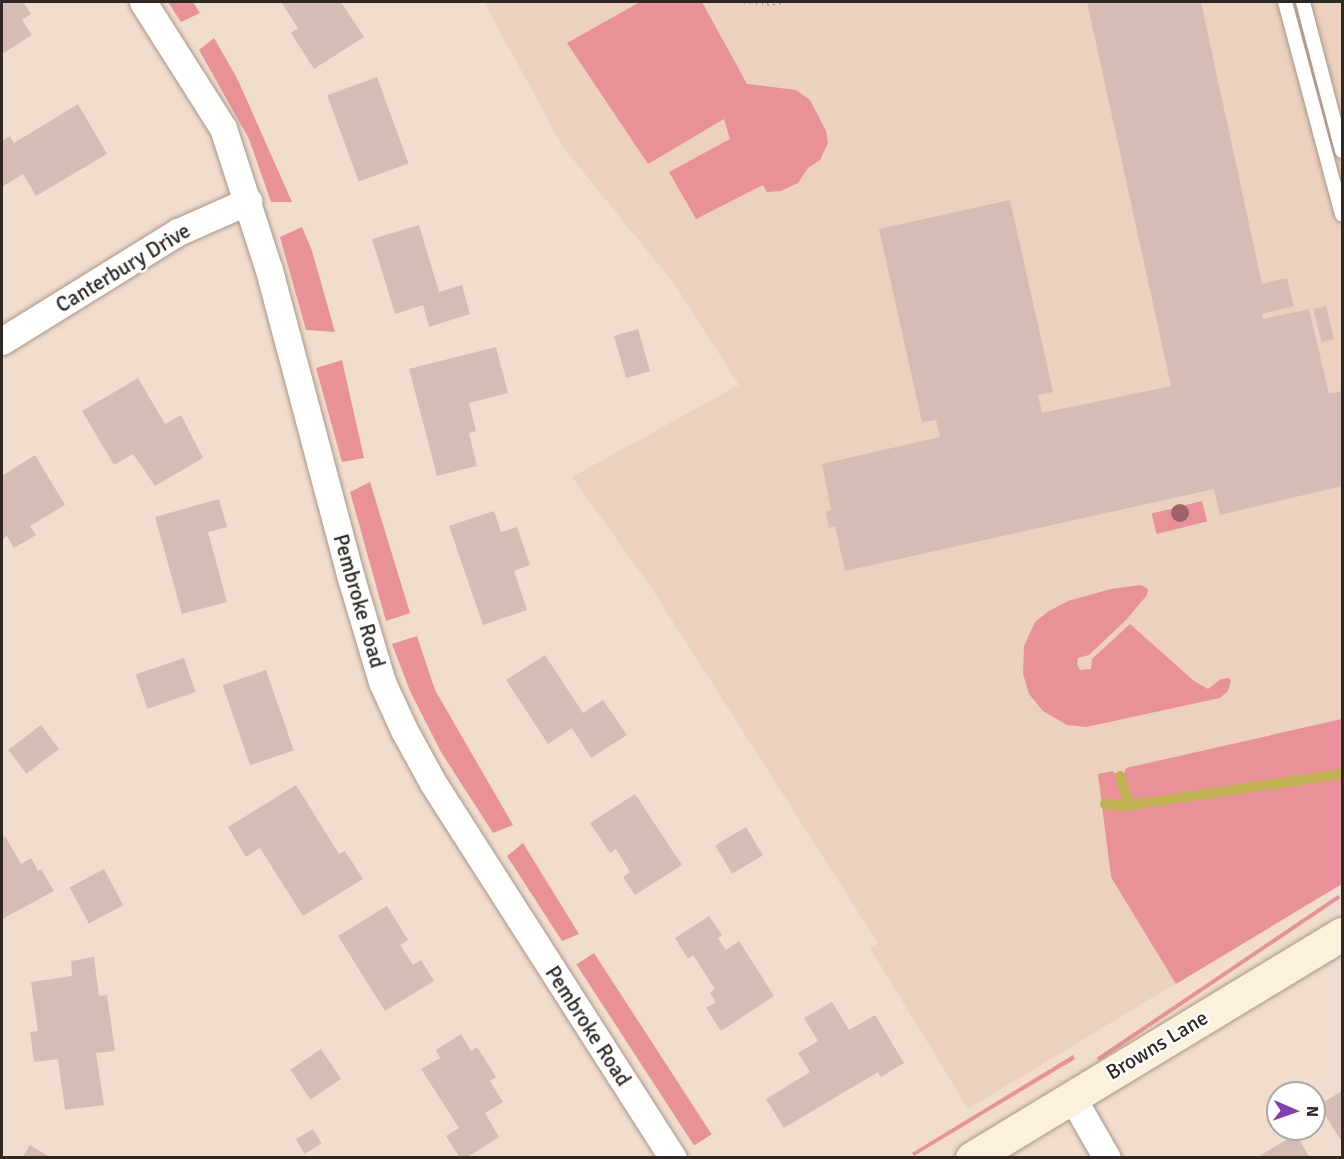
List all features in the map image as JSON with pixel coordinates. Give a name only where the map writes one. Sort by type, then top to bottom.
[{"type":"street","name":"Pembroke Road","points":[[142,2],[223,128],[269,270],[351,578],[382,682],[399,721],[433,783],[672,1158]]},
{"type":"street","name":"Canterbury Drive","points":[[2,341],[178,232],[248,201]]},
{"type":"street","name":"Browns Lane","points":[[972,1158],[1342,934]]},
{"type":"street","points":[[1072,1097],[1107,1158]]},
{"type":"lane","points":[[1285,2],[1342,215]]},
{"type":"lane","points":[[1303,2],[1342,151]]},
{"type":"path","points":[[744,2],[766,4],[784,2]]},
{"type":"shaded area","points":[[168,2],[193,2],[200,13],[181,22]]},
{"type":"shaded area","points":[[484,2],[1342,2],[1342,883],[968,1109],[870,948],[878,943],[652,589],[572,477],[739,385],[675,285],[563,147]]},
{"type":"shaded area","points":[[640,2],[702,2],[747,84],[796,90],[810,100],[826,131],[828,143],[820,160],[808,168],[798,183],[781,191],[767,192],[763,185],[696,219],[669,172],[730,139],[724,119],[648,164],[567,43]]},
{"type":"shaded area","points":[[214,38],[237,78],[292,202],[271,202],[249,139],[199,50]]},
{"type":"shaded area","points":[[302,227],[312,251],[335,332],[306,330],[280,237]]},
{"type":"shaded area","points":[[342,360],[364,458],[342,462],[316,368]]},
{"type":"shaded area","points":[[370,482],[410,613],[386,621],[350,492]]},
{"type":"shaded area","points":[[1202,501],[1207,521],[1157,534],[1152,514]]},
{"type":"shaded area","points":[[1141,585],[1148,589],[1147,595],[1126,620],[1089,655],[1078,658],[1077,664],[1080,670],[1091,669],[1092,659],[1130,624],[1194,681],[1208,689],[1221,679],[1229,678],[1231,681],[1228,691],[1220,698],[1086,727],[1067,725],[1043,711],[1029,694],[1023,674],[1024,646],[1035,622],[1068,601],[1111,589]]},
{"type":"shaded area","points":[[417,636],[435,690],[513,825],[493,833],[441,752],[410,691],[392,644]]},
{"type":"shaded area","points":[[1342,719],[1342,772],[1130,803],[1123,776],[1126,768]]},
{"type":"shaded area","points":[[1113,771],[1120,779],[1125,802],[1112,803],[1106,799],[1103,805],[1106,809],[1342,777],[1342,884],[1176,984],[1111,877],[1098,774]]},
{"type":"shaded area","points":[[523,843],[579,934],[562,941],[507,856]]},
{"type":"shaded area","points":[[1338,895],[1340,898],[1099,1061],[1097,1058]]},
{"type":"shaded area","points":[[594,953],[712,1134],[694,1146],[576,964]]},
{"type":"shaded area","points":[[1073,1055],[1075,1059],[914,1156],[912,1153]]},
{"type":"building","points":[[2,2],[23,2],[31,14],[22,20],[32,35],[2,54]]},
{"type":"building","points":[[281,2],[341,2],[364,37],[314,69],[291,33],[298,28]]},
{"type":"building","points":[[1087,2],[1201,2],[1262,284],[1287,278],[1294,306],[1262,314],[1263,319],[1309,309],[1329,394],[1342,391],[1342,486],[1220,515],[1214,489],[845,571],[835,526],[829,528],[826,512],[831,510],[822,464],[940,437],[936,420],[922,422],[879,229],[1010,200],[1053,392],[1038,395],[1042,413],[1171,386]]},
{"type":"building","points":[[377,77],[408,163],[359,182],[327,95]]},
{"type":"building","points":[[78,104],[107,154],[36,196],[23,174],[2,187],[2,141],[10,136],[14,143]]},
{"type":"building","points":[[419,225],[439,292],[462,285],[470,314],[429,327],[423,305],[395,314],[372,239]]},
{"type":"building","points":[[1326,306],[1334,339],[1322,342],[1313,309]]},
{"type":"building","points":[[638,329],[650,371],[626,378],[614,336]]},
{"type":"building","points":[[496,347],[508,393],[469,403],[476,431],[469,433],[477,466],[437,476],[409,369]]},
{"type":"building","points":[[138,378],[165,424],[181,415],[203,458],[155,486],[133,454],[114,465],[82,411]]},
{"type":"building","points":[[35,455],[65,505],[30,526],[36,535],[14,548],[7,536],[2,540],[2,476]]},
{"type":"building","points":[[219,499],[227,527],[208,532],[227,602],[182,614],[155,517]]},
{"type":"building","points":[[494,511],[501,532],[517,527],[530,565],[514,571],[527,610],[483,625],[449,526]]},
{"type":"building","points":[[545,655],[583,713],[603,700],[627,735],[591,758],[572,728],[548,744],[506,680]]},
{"type":"building","points":[[184,658],[196,692],[147,709],[136,675]]},
{"type":"building","points":[[266,670],[294,750],[250,765],[223,685]]},
{"type":"building","points":[[41,725],[59,749],[26,774],[8,750]]},
{"type":"building","points":[[296,785],[339,854],[345,851],[363,879],[303,916],[260,848],[246,857],[228,827]]},
{"type":"building","points":[[635,794],[682,865],[635,895],[623,877],[630,872],[616,849],[610,853],[590,823]]},
{"type":"building","points":[[746,827],[763,855],[732,874],[715,846]]},
{"type":"building","points":[[5,836],[21,864],[31,858],[38,871],[41,869],[54,891],[2,919],[2,838]]},
{"type":"building","points":[[104,869],[123,905],[89,924],[70,887]]},
{"type":"building","points":[[387,906],[408,940],[400,945],[413,965],[421,960],[434,981],[385,1011],[338,936]]},
{"type":"building","points":[[709,916],[722,935],[718,938],[726,950],[739,941],[774,996],[721,1031],[706,1008],[716,1002],[710,993],[715,989],[693,955],[688,959],[675,938]]},
{"type":"building","points":[[94,957],[99,996],[107,995],[115,1051],[96,1053],[104,1105],[65,1110],[58,1059],[34,1062],[30,1032],[38,1031],[31,982],[72,976],[71,961]]},
{"type":"building","points":[[832,1002],[849,1030],[875,1015],[904,1063],[881,1077],[878,1072],[784,1128],[766,1099],[810,1072],[798,1053],[818,1041],[804,1018]]},
{"type":"building","points":[[461,1034],[471,1051],[477,1047],[496,1077],[490,1081],[503,1102],[485,1113],[499,1137],[466,1158],[460,1158],[446,1136],[459,1128],[421,1069],[440,1058],[436,1050]]},
{"type":"building","points":[[321,1049],[341,1079],[310,1100],[290,1070]]},
{"type":"building","points":[[1342,1091],[1342,1137],[1340,1139],[1326,1116],[1326,1101]]},
{"type":"building","points":[[313,1129],[322,1144],[305,1154],[296,1139]]},
{"type":"building","points":[[1284,1141],[1300,1141],[1310,1158],[1256,1158]]},
{"type":"building","points":[[30,1145],[51,1158],[22,1158]]},
{"type":"waterway","points":[[1105,804],[1125,806],[1342,774]]},
{"type":"waterway","points":[[1120,776],[1128,802]]}]
